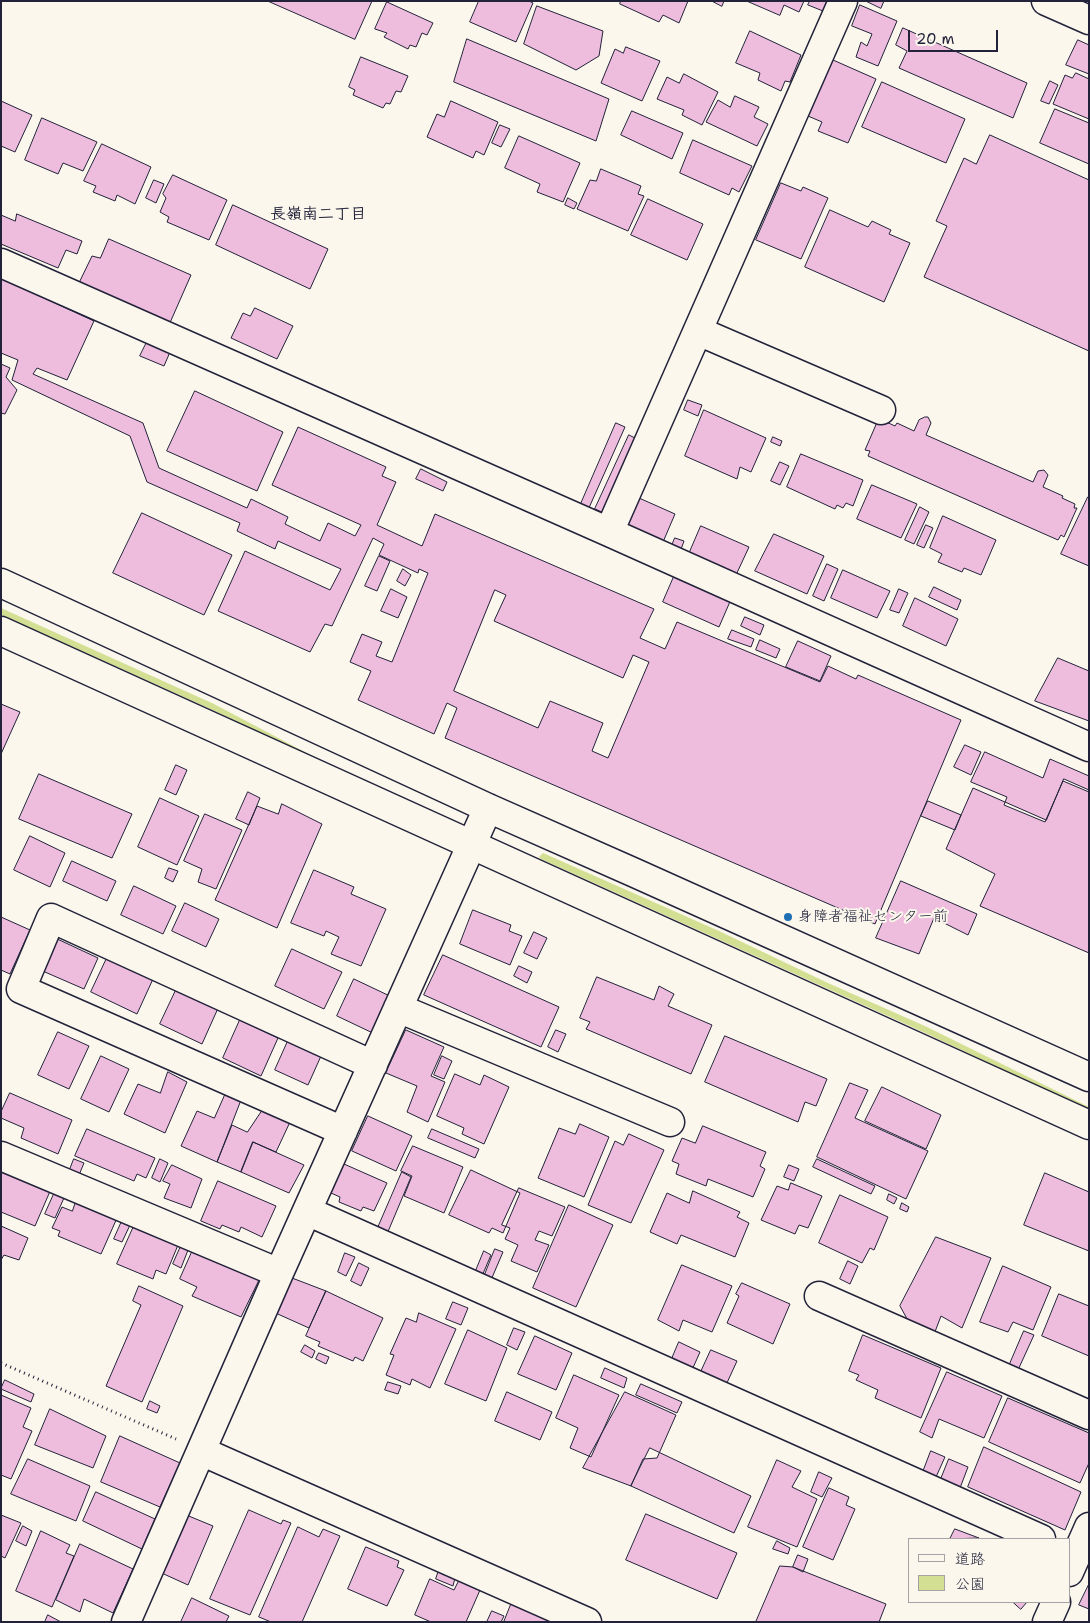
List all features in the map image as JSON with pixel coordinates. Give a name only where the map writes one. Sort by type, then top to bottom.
[{"type":"street","points":[[609,532],[843,1]]},
{"type":"street","points":[[1046,1],[1089,20]]},
{"type":"street","points":[[1,263],[1089,747]]},
{"type":"street","points":[[698,331],[881,410]]},
{"type":"street","points":[[1,583],[488,808],[1089,1077]]},
{"type":"street","points":[[1,631],[1089,1125]]},
{"type":"street","points":[[126,1622],[279,1273],[488,808]]},
{"type":"street","points":[[343,1131],[21,989],[51,918],[372,1065]]},
{"type":"street","points":[[398,1008],[670,1122]]},
{"type":"street","points":[[1,1156],[279,1273]]},
{"type":"street","points":[[308,1211],[1039,1538]]},
{"type":"street","points":[[819,1296],[1089,1414]]},
{"type":"street","points":[[201,1451],[587,1622]]},
{"type":"street","points":[[1071,1560],[1089,1527]]},
{"type":"street","points":[[1047,1622],[1056,1603]]},
{"type":"path","points":[[1,1363],[201,1451]]},
{"type":"green space","points":[[1,608],[214,704],[354,778],[217,712],[1,615]]},
{"type":"green space","points":[[543,853],[719,931],[828,983],[927,1027],[1089,1107],[1089,1110],[921,1031],[541,859],[539,857]]},
{"type":"building","points":[[268,1],[372,1],[355,39]]},
{"type":"building","points":[[479,1],[529,1],[533,3],[516,42],[470,22]]},
{"type":"building","points":[[621,1],[688,1],[679,23],[663,15],[659,22],[620,4]]},
{"type":"building","points":[[712,1],[724,1],[722,6]]},
{"type":"building","points":[[747,1],[804,1],[799,12],[784,5],[780,15]]},
{"type":"building","points":[[810,1],[827,1],[823,11],[808,5]]},
{"type":"building","points":[[866,1],[884,1],[881,8]]},
{"type":"building","points":[[387,2],[433,23],[427,35],[422,33],[416,47],[410,45],[408,49],[384,37],[387,33],[375,29]]},
{"type":"building","points":[[860,5],[897,21],[878,66],[856,57],[861,42],[867,46],[872,34],[852,26]]},
{"type":"building","points":[[537,6],[603,31],[599,56],[576,70],[524,44]]},
{"type":"building","points":[[903,28],[1027,83],[1013,118],[899,68],[907,51],[896,45]]},
{"type":"building","points":[[750,31],[801,55],[790,82],[785,81],[781,91],[758,80],[760,73],[736,63]]},
{"type":"building","points":[[467,39],[609,99],[596,141],[454,82]]},
{"type":"building","points":[[1078,40],[1089,45],[1089,74],[1066,65]]},
{"type":"building","points":[[626,47],[660,61],[642,101],[601,83],[615,49],[623,53]]},
{"type":"building","points":[[361,57],[408,76],[401,92],[396,91],[390,104],[386,103],[383,108],[353,95],[355,90],[349,87]]},
{"type":"building","points":[[833,60],[876,79],[848,143],[818,131],[822,122],[808,116]]},
{"type":"building","points":[[1076,73],[1089,79],[1089,119],[1053,104],[1065,75],[1072,78]]},
{"type":"building","points":[[684,74],[718,92],[702,125],[682,115],[684,110],[657,99],[667,77],[679,83]]},
{"type":"building","points":[[1050,81],[1058,85],[1049,104],[1041,101]]},
{"type":"building","points":[[882,82],[965,119],[946,163],[862,127]]},
{"type":"building","points":[[735,96],[759,107],[754,117],[768,124],[757,146],[706,122],[718,100],[730,107]]},
{"type":"building","points":[[1,101],[32,115],[15,152],[1,146]]},
{"type":"building","points":[[451,101],[498,122],[484,155],[476,151],[473,158],[427,137],[437,114],[444,117]]},
{"type":"building","points":[[1055,109],[1089,123],[1089,164],[1040,143]]},
{"type":"building","points":[[632,111],[683,133],[672,159],[621,135]]},
{"type":"building","points":[[42,118],[97,142],[83,171],[63,163],[58,174],[25,160]]},
{"type":"building","points":[[500,125],[510,129],[501,147],[492,143]]},
{"type":"building","points":[[990,135],[1089,180],[1089,351],[924,277],[947,226],[936,221],[964,158],[976,164]]},
{"type":"building","points":[[519,136],[580,163],[563,202],[537,192],[540,184],[505,168]]},
{"type":"building","points":[[693,140],[752,166],[739,192],[732,188],[729,195],[680,173]]},
{"type":"building","points":[[102,144],[151,167],[135,204],[117,195],[115,201],[93,192],[96,186],[84,181]]},
{"type":"building","points":[[601,169],[641,186],[638,194],[644,196],[628,231],[577,209],[590,180],[596,181]]},
{"type":"building","points":[[173,175],[227,200],[209,240],[167,222],[169,217],[160,212],[166,198],[163,194]]},
{"type":"building","points":[[154,180],[164,184],[156,203],[146,198]]},
{"type":"building","points":[[781,183],[801,191],[803,187],[828,198],[801,259],[756,240]]},
{"type":"building","points":[[568,198],[577,203],[574,209],[565,205]]},
{"type":"building","points":[[648,199],[703,224],[687,260],[631,235]]},
{"type":"building","points":[[233,205],[328,249],[310,289],[216,245]]},
{"type":"building","points":[[830,210],[868,227],[872,221],[891,230],[889,234],[910,243],[884,302],[805,267]]},
{"type":"building","points":[[17,214],[82,241],[77,254],[66,250],[58,268],[1,244],[1,215],[15,221]]},
{"type":"building","points":[[109,239],[191,275],[169,325],[78,285],[92,256],[100,258]]},
{"type":"building","points":[[1,278],[94,321],[67,380],[37,368],[33,374],[143,423],[159,468],[247,508],[251,499],[288,517],[285,524],[320,541],[328,523],[355,536],[361,525],[272,485],[298,427],[386,467],[382,476],[396,482],[377,525],[422,546],[435,514],[654,609],[640,638],[665,649],[677,622],[820,682],[828,666],[856,679],[858,675],[961,720],[875,924],[445,738],[457,708],[447,703],[434,734],[358,700],[371,671],[350,662],[362,634],[382,642],[376,656],[392,662],[428,573],[419,569],[418,573],[379,555],[384,544],[373,538],[332,626],[325,624],[310,652],[218,611],[245,551],[330,590],[341,569],[278,541],[275,549],[237,531],[240,523],[147,482],[130,436],[12,380],[18,360],[1,353]],"holes":[[[495,590],[506,595],[494,621],[623,678],[633,655],[649,662],[608,758],[592,751],[603,723],[550,701],[538,728],[454,691]]]},
{"type":"building","points":[[255,308],[293,326],[277,359],[231,338],[243,313],[250,316]]},
{"type":"building","points":[[147,342],[170,352],[164,366],[140,356]]},
{"type":"building","points":[[1,364],[10,368],[6,377],[17,390],[5,414],[1,413]]},
{"type":"building","points":[[195,391],[283,432],[257,491],[167,451]]},
{"type":"building","points":[[688,400],[702,405],[698,416],[684,410]]},
{"type":"building","points":[[704,410],[766,438],[751,472],[740,467],[737,479],[685,456]]},
{"type":"building","points":[[928,417],[931,423],[926,435],[1033,482],[1038,471],[1044,470],[1048,475],[1043,487],[1063,496],[1062,498],[1075,504],[1074,508],[1077,508],[1064,537],[1061,535],[1058,540],[868,456],[870,451],[865,450],[878,420],[895,426],[897,423],[914,431],[919,420]]},
{"type":"building","points":[[616,423],[625,427],[588,510],[580,506]]},
{"type":"building","points":[[629,435],[635,438],[604,513],[595,509]]},
{"type":"building","points":[[773,437],[782,441],[780,446],[771,442]]},
{"type":"building","points":[[801,454],[863,480],[853,506],[846,503],[843,508],[837,505],[835,509],[787,487]]},
{"type":"building","points":[[780,462],[789,466],[780,485],[771,481]]},
{"type":"building","points":[[421,469],[447,482],[443,491],[416,479]]},
{"type":"building","points":[[872,485],[917,504],[901,538],[857,519]]},
{"type":"building","points":[[1089,497],[1089,566],[1061,554]]},
{"type":"building","points":[[639,498],[675,514],[663,542],[627,526]]},
{"type":"building","points":[[920,507],[929,512],[914,544],[905,540]]},
{"type":"building","points":[[142,513],[232,555],[204,615],[113,573]]},
{"type":"building","points":[[943,516],[996,540],[981,575],[964,568],[962,572],[938,562],[942,554],[930,548]]},
{"type":"building","points":[[926,525],[933,528],[924,548],[917,545]]},
{"type":"building","points":[[701,526],[749,547],[736,575],[689,554]]},
{"type":"building","points":[[774,534],[824,556],[807,594],[755,571]]},
{"type":"building","points":[[675,538],[684,541],[680,552],[671,548]]},
{"type":"building","points":[[379,556],[390,561],[377,591],[365,586]]},
{"type":"building","points":[[827,564],[838,569],[824,601],[813,596]]},
{"type":"building","points":[[403,569],[411,575],[405,586],[397,581]]},
{"type":"building","points":[[843,570],[890,591],[877,618],[831,598]]},
{"type":"building","points":[[676,572],[732,597],[719,627],[663,602]]},
{"type":"building","points":[[934,587],[961,600],[957,610],[929,597]]},
{"type":"building","points":[[391,589],[407,597],[398,618],[381,611]]},
{"type":"building","points":[[899,589],[908,593],[899,613],[890,610]]},
{"type":"building","points":[[915,598],[958,619],[946,646],[903,626]]},
{"type":"building","points":[[745,617],[764,625],[760,635],[741,626]]},
{"type":"building","points":[[732,630],[754,639],[751,647],[728,639]]},
{"type":"building","points":[[760,640],[780,649],[776,658],[756,650]]},
{"type":"building","points":[[798,641],[831,656],[820,681],[786,667]]},
{"type":"building","points":[[1058,658],[1089,671],[1089,721],[1035,701]]},
{"type":"building","points":[[1,704],[20,712],[1,754]]},
{"type":"building","points":[[965,745],[981,752],[971,775],[954,767]]},
{"type":"building","points":[[985,752],[1043,778],[1050,759],[1089,776],[1089,792],[1063,781],[1045,822],[1004,805],[1007,797],[971,782]]},
{"type":"building","points":[[176,765],[187,770],[176,795],[165,790]]},
{"type":"building","points":[[39,774],[132,814],[112,858],[19,819]]},
{"type":"building","points":[[1064,779],[1089,790],[1089,953],[980,906],[995,874],[946,849],[973,788],[1046,820]]},
{"type":"building","points":[[248,792],[260,798],[249,825],[236,819]]},
{"type":"building","points":[[160,798],[199,816],[177,865],[138,847]]},
{"type":"building","points":[[928,801],[961,815],[955,830],[921,816]]},
{"type":"building","points":[[282,804],[322,824],[277,928],[215,900],[257,806],[278,814]]},
{"type":"building","points":[[205,814],[242,830],[216,889],[198,882],[202,869],[184,861]]},
{"type":"building","points":[[30,836],[65,853],[50,887],[14,870]]},
{"type":"building","points":[[72,861],[116,881],[107,901],[63,881]]},
{"type":"building","points":[[169,868],[178,871],[173,882],[165,878]]},
{"type":"building","points":[[314,870],[354,887],[351,894],[386,909],[361,966],[331,954],[339,937],[326,931],[324,936],[291,923]]},
{"type":"building","points":[[901,881],[977,914],[968,935],[934,918],[919,954],[876,938]]},
{"type":"building","points":[[134,886],[176,906],[163,934],[121,915]]},
{"type":"building","points":[[185,903],[219,919],[206,947],[172,931]]},
{"type":"building","points":[[473,910],[511,925],[509,931],[522,936],[510,965],[460,944]]},
{"type":"building","points":[[1,917],[30,930],[10,974],[1,970]]},
{"type":"building","points":[[534,932],[547,938],[537,959],[524,953]]},
{"type":"building","points":[[53,937],[98,958],[84,989],[38,969]]},
{"type":"building","points":[[292,949],[342,972],[324,1009],[275,986]]},
{"type":"building","points":[[443,955],[559,1007],[541,1047],[424,995]]},
{"type":"building","points":[[107,958],[153,979],[137,1014],[91,992]]},
{"type":"building","points":[[519,966],[532,972],[527,983],[514,976]]},
{"type":"building","points":[[597,977],[654,1000],[659,986],[674,994],[668,1006],[712,1025],[691,1074],[586,1029],[590,1022],[580,1018]]},
{"type":"building","points":[[354,979],[394,998],[377,1035],[337,1016]]},
{"type":"building","points":[[177,988],[219,1006],[202,1044],[160,1024]]},
{"type":"building","points":[[240,1020],[278,1038],[261,1076],[223,1058]]},
{"type":"building","points":[[406,1030],[444,1047],[431,1076],[445,1082],[428,1122],[407,1112],[417,1086],[386,1073]]},
{"type":"building","points":[[556,1030],[566,1034],[558,1052],[548,1047]]},
{"type":"building","points":[[58,1032],[89,1046],[69,1089],[38,1075]]},
{"type":"building","points":[[725,1036],[827,1079],[816,1106],[805,1102],[798,1122],[705,1082]]},
{"type":"building","points":[[288,1041],[321,1056],[308,1085],[275,1070]]},
{"type":"building","points":[[101,1056],[129,1069],[109,1112],[81,1099]]},
{"type":"building","points":[[442,1056],[452,1061],[444,1079],[434,1075]]},
{"type":"building","points":[[168,1072],[187,1082],[165,1133],[124,1114],[138,1084],[160,1093]]},
{"type":"building","points":[[455,1074],[480,1085],[484,1075],[509,1087],[484,1144],[462,1134],[464,1128],[437,1116]]},
{"type":"building","points":[[850,1083],[868,1090],[855,1118],[928,1151],[906,1199],[817,1157]]},
{"type":"building","points":[[882,1087],[941,1115],[926,1149],[865,1121]]},
{"type":"building","points":[[10,1093],[72,1120],[58,1154],[21,1138],[24,1128],[1,1118],[1,1112]]},
{"type":"building","points":[[225,1095],[241,1100],[217,1162],[181,1146],[197,1111],[214,1118]]},
{"type":"building","points":[[264,1108],[290,1122],[276,1152],[253,1142],[241,1172],[217,1162],[232,1125],[247,1132]]},
{"type":"building","points":[[368,1116],[412,1136],[396,1171],[352,1151]]},
{"type":"building","points":[[580,1124],[609,1137],[584,1197],[538,1178],[559,1128],[575,1134]]},
{"type":"building","points":[[703,1126],[766,1152],[760,1166],[765,1169],[753,1197],[708,1179],[706,1186],[676,1174],[679,1164],[672,1161],[682,1138],[695,1143]]},
{"type":"building","points":[[87,1129],[155,1158],[146,1178],[137,1174],[134,1181],[75,1156]]},
{"type":"building","points":[[432,1129],[479,1149],[475,1158],[428,1138]]},
{"type":"building","points":[[629,1134],[664,1150],[631,1223],[588,1205],[615,1141],[623,1145]]},
{"type":"building","points":[[253,1142],[304,1165],[289,1193],[241,1172]]},
{"type":"building","points":[[413,1146],[463,1167],[444,1213],[404,1196],[412,1176],[401,1171]]},
{"type":"building","points":[[74,1159],[84,1163],[79,1175],[69,1172]]},
{"type":"building","points":[[160,1159],[168,1163],[160,1182],[152,1178]]},
{"type":"building","points":[[817,1159],[875,1186],[871,1194],[813,1167]]},
{"type":"building","points":[[344,1164],[387,1183],[374,1211],[363,1207],[361,1211],[339,1202],[340,1197],[331,1193]]},
{"type":"building","points":[[172,1165],[202,1179],[191,1208],[164,1198],[170,1184],[163,1181]]},
{"type":"building","points":[[789,1165],[799,1169],[794,1181],[784,1177]]},
{"type":"building","points":[[3,1169],[51,1189],[35,1226],[1,1212],[1,1173]]},
{"type":"building","points":[[471,1170],[520,1193],[503,1233],[492,1228],[489,1233],[449,1215]]},
{"type":"building","points":[[402,1172],[411,1177],[387,1234],[377,1230]]},
{"type":"building","points":[[1045,1173],[1089,1192],[1089,1251],[1024,1225]]},
{"type":"building","points":[[218,1181],[276,1206],[262,1237],[241,1227],[239,1232],[222,1225],[220,1229],[201,1221]]},
{"type":"building","points":[[791,1183],[822,1196],[808,1228],[799,1225],[795,1234],[761,1220],[777,1186],[788,1190]]},
{"type":"building","points":[[519,1188],[565,1207],[552,1236],[539,1231],[535,1240],[549,1245],[537,1272],[511,1261],[518,1245],[505,1239],[510,1228],[502,1225]]},
{"type":"building","points":[[693,1191],[740,1212],[737,1217],[749,1223],[735,1257],[681,1235],[677,1244],[650,1232],[667,1193],[689,1203]]},
{"type":"building","points":[[54,1194],[64,1198],[55,1218],[45,1214]]},
{"type":"building","points":[[889,1194],[897,1198],[894,1204],[887,1200]]},
{"type":"building","points":[[840,1195],[888,1217],[874,1250],[870,1248],[862,1263],[819,1243]]},
{"type":"building","points":[[77,1199],[117,1218],[101,1254],[58,1236],[60,1231],[52,1228],[62,1207],[72,1211]]},
{"type":"building","points":[[902,1203],[909,1207],[907,1212],[900,1209]]},
{"type":"building","points":[[569,1205],[613,1225],[576,1307],[533,1288]]},
{"type":"building","points":[[122,1221],[130,1225],[122,1242],[114,1239]]},
{"type":"building","points":[[1,1226],[28,1238],[19,1260],[4,1255],[1,1260]]},
{"type":"building","points":[[134,1226],[178,1245],[166,1274],[156,1270],[153,1279],[117,1264]]},
{"type":"building","points":[[936,1237],[991,1258],[962,1328],[941,1316],[933,1337],[911,1326],[900,1306]]},
{"type":"building","points":[[181,1246],[188,1250],[181,1268],[173,1264]]},
{"type":"building","points":[[495,1249],[503,1252],[491,1280],[484,1277]]},
{"type":"building","points":[[484,1251],[491,1255],[482,1276],[475,1273]]},
{"type":"building","points":[[192,1252],[259,1280],[241,1317],[192,1296],[197,1287],[180,1279]]},
{"type":"building","points":[[345,1253],[355,1257],[346,1276],[338,1272]]},
{"type":"building","points":[[848,1261],[858,1266],[850,1284],[840,1279]]},
{"type":"building","points":[[359,1263],[369,1268],[361,1286],[351,1281]]},
{"type":"building","points":[[682,1265],[732,1286],[712,1332],[683,1320],[679,1331],[658,1320]]},
{"type":"building","points":[[1003,1266],[1051,1287],[1033,1330],[1013,1322],[1008,1332],[980,1322]]},
{"type":"building","points":[[279,1273],[326,1291],[309,1328],[271,1311]]},
{"type":"building","points":[[742,1283],[790,1304],[773,1344],[727,1323],[739,1296],[736,1294]]},
{"type":"building","points":[[139,1286],[183,1306],[142,1402],[106,1386],[141,1305],[133,1301]]},
{"type":"building","points":[[326,1291],[383,1318],[363,1361],[355,1357],[353,1361],[318,1346],[320,1342],[306,1336]]},
{"type":"building","points":[[1059,1294],[1089,1306],[1089,1356],[1042,1336]]},
{"type":"building","points":[[453,1302],[468,1308],[461,1325],[446,1319]]},
{"type":"building","points":[[419,1313],[456,1329],[430,1388],[412,1379],[410,1385],[386,1375],[394,1355],[390,1354],[406,1318],[416,1322]]},
{"type":"building","points":[[514,1328],[525,1332],[517,1350],[507,1345]]},
{"type":"building","points":[[468,1330],[507,1348],[486,1401],[445,1384]]},
{"type":"building","points":[[1024,1331],[1034,1335],[1018,1370],[1009,1366]]},
{"type":"building","points":[[863,1335],[941,1368],[921,1418],[875,1398],[878,1390],[856,1380],[859,1375],[849,1371]]},
{"type":"building","points":[[535,1336],[572,1353],[556,1390],[518,1374]]},
{"type":"building","points":[[679,1342],[700,1352],[692,1370],[671,1361]]},
{"type":"building","points":[[305,1345],[315,1351],[312,1358],[301,1352]]},
{"type":"building","points":[[711,1350],[737,1361],[726,1385],[700,1374]]},
{"type":"building","points":[[319,1353],[329,1357],[326,1364],[316,1359]]},
{"type":"building","points":[[605,1368],[627,1378],[624,1388],[601,1378]]},
{"type":"building","points":[[947,1372],[1002,1396],[984,1438],[939,1419],[932,1438],[920,1432]]},
{"type":"building","points":[[574,1375],[619,1395],[591,1457],[570,1448],[578,1428],[556,1418]]},
{"type":"building","points":[[5,1380],[34,1394],[31,1402],[1,1389]]},
{"type":"building","points":[[388,1382],[401,1386],[398,1394],[385,1390]]},
{"type":"building","points":[[641,1384],[682,1402],[677,1413],[636,1395]]},
{"type":"building","points":[[507,1392],[552,1412],[540,1440],[495,1421]]},
{"type":"building","points":[[625,1392],[676,1415],[657,1458],[643,1459],[631,1486],[583,1468]]},
{"type":"building","points":[[1,1395],[31,1408],[23,1427],[32,1431],[11,1479],[1,1475]]},
{"type":"building","points":[[1008,1398],[1089,1433],[1089,1463],[1080,1483],[989,1442]]},
{"type":"building","points":[[150,1401],[160,1406],[157,1413],[147,1409]]},
{"type":"building","points":[[50,1409],[106,1436],[93,1468],[35,1445]]},
{"type":"building","points":[[120,1436],[180,1463],[160,1507],[101,1482]]},
{"type":"building","points":[[984,1447],[1081,1492],[1065,1530],[968,1487]]},
{"type":"building","points":[[650,1448],[751,1496],[734,1533],[631,1486]]},
{"type":"building","points":[[931,1451],[945,1457],[936,1477],[923,1472]]},
{"type":"building","points":[[28,1459],[90,1486],[76,1521],[11,1494]]},
{"type":"building","points":[[949,1459],[968,1467],[960,1488],[941,1479]]},
{"type":"building","points":[[777,1460],[801,1471],[792,1487],[817,1499],[797,1547],[748,1527]]},
{"type":"building","points":[[819,1472],[832,1478],[822,1497],[811,1492]]},
{"type":"building","points":[[829,1488],[849,1497],[846,1505],[855,1509],[833,1560],[803,1547]]},
{"type":"building","points":[[96,1492],[155,1519],[142,1549],[83,1521]]},
{"type":"building","points":[[249,1510],[281,1524],[283,1520],[291,1523],[250,1615],[210,1599]]},
{"type":"building","points":[[179,1512],[213,1526],[188,1585],[155,1570]]},
{"type":"building","points":[[646,1514],[737,1553],[717,1599],[626,1560]]},
{"type":"building","points":[[1,1515],[21,1523],[5,1558],[1,1556]]},
{"type":"building","points":[[23,1526],[32,1531],[26,1546],[16,1541]]},
{"type":"building","points":[[298,1527],[319,1537],[323,1529],[340,1536],[302,1622],[271,1622],[259,1617]]},
{"type":"building","points":[[955,1529],[979,1538],[950,1538]]},
{"type":"building","points":[[41,1531],[70,1545],[66,1553],[74,1556],[52,1607],[16,1591]]},
{"type":"building","points":[[777,1541],[790,1548],[788,1554],[773,1549]]},
{"type":"building","points":[[80,1544],[133,1569],[113,1613],[84,1599],[80,1612],[56,1600]]},
{"type":"building","points":[[366,1547],[399,1561],[397,1567],[404,1570],[387,1606],[348,1589]]},
{"type":"building","points":[[798,1555],[808,1559],[803,1572],[793,1567]]},
{"type":"building","points":[[780,1566],[793,1567],[886,1604],[879,1622],[756,1622]]},
{"type":"building","points":[[439,1570],[455,1578],[453,1586],[436,1579]]},
{"type":"building","points":[[430,1579],[454,1590],[459,1580],[480,1590],[466,1622],[431,1622],[415,1615]]},
{"type":"building","points":[[1089,1584],[1089,1609],[1079,1605]]},
{"type":"building","points":[[192,1598],[229,1616],[226,1622],[181,1622]]},
{"type":"building","points":[[512,1602],[556,1622],[504,1622]]},
{"type":"building","points":[[1014,1603],[1026,1603],[1021,1609]]},
{"type":"building","points":[[492,1611],[504,1616],[501,1622],[487,1622]]},
{"type":"building","points":[[48,1615],[61,1622],[45,1622]]},
{"type":"place","name":"身障者福祉センター前","points":[[788,917]]},
{"type":"district","name":"長嶺南二丁目","points":[[318,215]]}]
